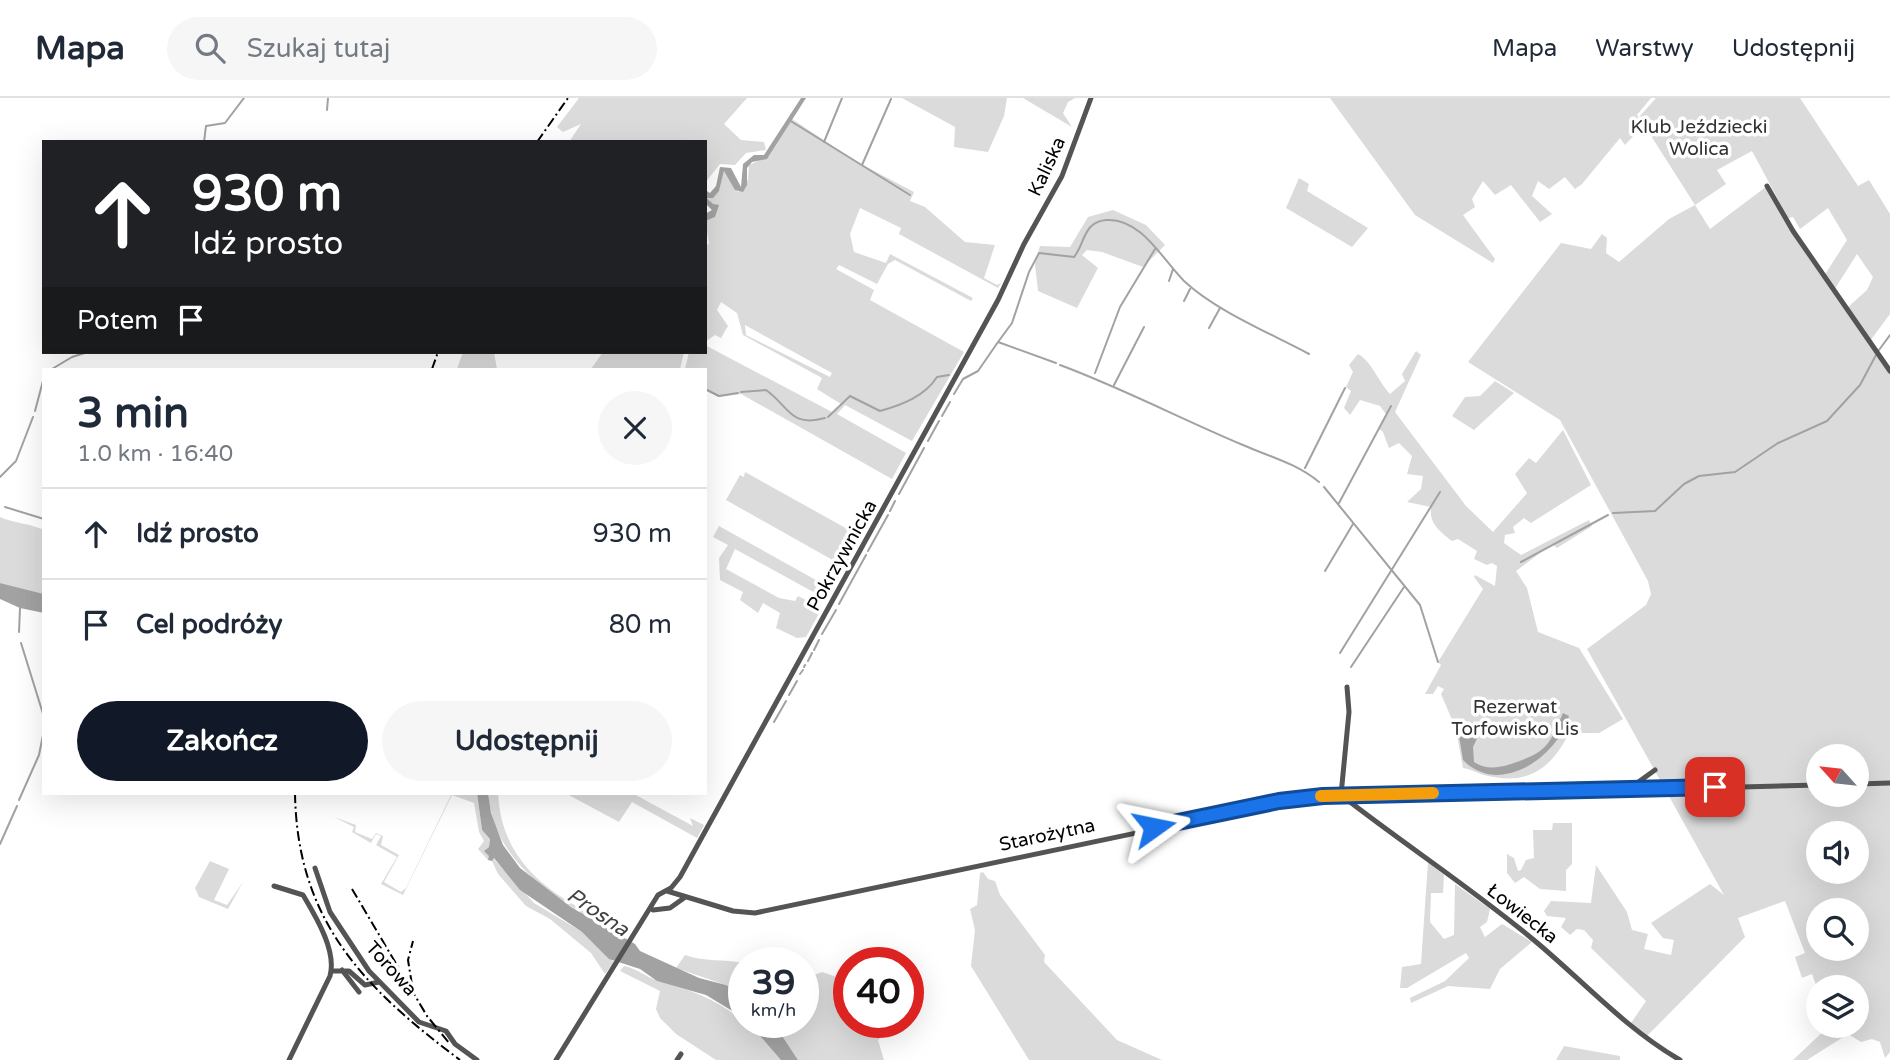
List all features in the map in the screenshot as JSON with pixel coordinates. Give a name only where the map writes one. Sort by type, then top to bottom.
[{"type":"street","name":"Kaliska","points":[[1024,244],[1062,176],[1090,98]]},
{"type":"street","points":[[1767,186],[1793,231],[1890,371]]},
{"type":"street","name":"Pokrzywnicka","points":[[670,893],[998,300],[1024,244]]},
{"type":"street","points":[[1341,795],[1349,712],[1347,687]]},
{"type":"street","points":[[1634,789],[1637,783],[1655,770]]},
{"type":"street","points":[[1869,784],[1890,783]]},
{"type":"street","name":"Starożytna","points":[[670,893],[733,911],[755,913],[1279,801],[1341,795],[1806,785]]},
{"type":"street","name":"Łowiecka","points":[[1341,795],[1494,908],[1534,940],[1635,1031],[1680,1060]]},
{"type":"street","name":"Torowa","points":[[315,868],[335,922],[379,982],[419,1022],[446,1031],[455,1044],[478,1060]]},
{"type":"street","points":[[651,912],[670,908],[675,902],[687,897],[678,890],[679,880]]},
{"type":"street","points":[[274,886],[305,897],[327,943],[332,971],[289,1060]]},
{"type":"street","points":[[556,1060],[651,912],[660,893],[670,893],[675,902]]},
{"type":"street","points":[[657,900],[662,908]]},
{"type":"street","points":[[342,970],[359,992]]},
{"type":"street","points":[[332,971],[349,971],[365,985],[379,982]]},
{"type":"street","points":[[677,1060],[681,1054]]},
{"type":"green space","points":[[579,98],[747,98],[724,124],[741,140],[764,142],[766,150],[746,153],[735,165],[720,164],[707,180],[707,140],[570,140],[581,124],[563,132],[557,127]]},
{"type":"green space","points":[[902,98],[1007,98],[1004,116],[988,152],[954,147],[955,127]]},
{"type":"green space","points":[[1023,98],[1075,98],[1068,102],[1063,113],[1072,127]]},
{"type":"green space","points":[[1330,98],[1651,98],[1637,115],[1643,126],[1625,145],[1620,138],[1582,184],[1575,189],[1565,177],[1549,189],[1538,181],[1532,196],[1552,214],[1540,222],[1511,185],[1495,195],[1483,181],[1472,199],[1475,207],[1463,215],[1495,259],[1493,263],[1415,215]]},
{"type":"green space","name":"Klub Jeździecki Wolica","points":[[1656,98],[1800,98],[1858,186],[1869,180],[1890,214],[1890,314],[1870,341],[1890,372],[1890,1052],[1885,1058],[1880,1042],[1872,1039],[1861,1042],[1854,1038],[1869,1038],[1869,975],[1812,974],[1802,978],[1795,957],[1805,953],[1785,901],[1738,918],[1745,937],[1647,1036],[1631,1023],[1646,1001],[1591,948],[1593,940],[1584,930],[1577,929],[1570,935],[1561,927],[1566,918],[1547,916],[1544,911],[1551,901],[1591,903],[1596,865],[1627,912],[1632,930],[1648,934],[1644,949],[1671,955],[1674,940],[1663,938],[1651,923],[1710,884],[1724,895],[1587,649],[1646,605],[1651,594],[1648,581],[1560,420],[1468,362],[1561,243],[1591,249],[1602,234],[1607,238],[1606,253],[1619,262],[1669,219],[1695,205],[1639,117]],"holes":[[[1752,151],[1788,218],[1793,217],[1800,229],[1828,208],[1847,240],[1824,276],[1767,186],[1710,229],[1695,205],[1726,184],[1717,170]],[[1857,254],[1873,277],[1867,290],[1847,308],[1834,290]]]},
{"type":"green space","points":[[792,119],[857,162],[914,192],[910,201],[925,207],[965,242],[995,245],[984,278],[997,285],[1001,283],[998,288],[899,234],[901,228],[860,208],[850,234],[854,252],[886,263],[890,254],[973,298],[971,301],[895,260],[888,264],[877,284],[839,265],[836,269],[874,290],[870,300],[964,352],[912,441],[845,405],[837,414],[906,453],[892,479],[741,394],[718,397],[707,391],[707,368],[685,368],[689,354],[707,354],[707,346],[832,412],[841,404],[817,389],[822,378],[743,335],[737,313],[721,302],[717,310],[728,326],[721,338],[715,335],[707,341],[707,219],[713,205],[707,197],[719,191],[724,171],[738,192],[748,180],[749,165],[769,156]],"holes":[[[745,325],[832,373],[830,377],[746,335]]]},
{"type":"green space","points":[[1299,178],[1309,184],[1307,191],[1368,228],[1352,247],[1286,208]]},
{"type":"green space","points":[[1113,210],[1146,225],[1165,245],[1143,267],[1102,252],[1087,250],[1082,255],[1098,268],[1077,308],[1038,291],[1035,264],[1040,246],[1070,247],[1088,217]]},
{"type":"green space","name":"Rezerwat Torfowisko Lis","points":[[1416,351],[1421,355],[1395,412],[1466,506],[1493,532],[1527,493],[1515,474],[1529,458],[1536,463],[1563,430],[1591,485],[1531,523],[1524,518],[1513,527],[1515,533],[1505,535],[1504,543],[1521,555],[1589,520],[1592,526],[1557,548],[1552,544],[1516,571],[1527,588],[1538,632],[1579,648],[1623,719],[1599,733],[1569,733],[1554,757],[1536,772],[1525,776],[1499,778],[1463,768],[1456,729],[1441,694],[1444,689],[1438,686],[1433,694],[1425,694],[1441,665],[1438,662],[1483,589],[1475,575],[1495,586],[1497,566],[1474,559],[1477,551],[1458,539],[1452,541],[1443,534],[1434,523],[1431,507],[1407,502],[1421,489],[1423,476],[1407,474],[1412,456],[1399,443],[1389,448],[1383,432],[1378,428],[1386,414],[1380,406],[1360,400],[1350,415],[1344,408],[1351,391],[1346,387],[1353,372],[1349,365],[1358,354],[1390,394],[1405,381],[1402,374]]},
{"type":"green space","points":[[462,354],[494,354],[497,368],[457,368]]},
{"type":"green space","points":[[602,354],[684,354],[680,368],[592,368]]},
{"type":"green space","points":[[1495,381],[1514,393],[1474,430],[1452,416],[1465,397],[1480,396]]},
{"type":"green space","points":[[745,472],[860,536],[845,567],[726,500],[740,475],[744,477]]},
{"type":"green space","points":[[0,517],[42,529],[42,594],[0,583]]},
{"type":"green space","points":[[719,526],[832,589],[826,599],[735,549],[726,569],[779,598],[795,601],[798,596],[822,608],[806,637],[797,638],[776,628],[780,613],[763,603],[758,613],[740,600],[743,592],[720,580],[719,558],[728,545],[713,537]]},
{"type":"green space","points":[[452,795],[403,895],[381,884],[397,857],[376,845],[381,836],[376,834],[371,843],[352,832],[354,827],[334,817],[356,825],[355,832],[372,839],[376,833],[383,836],[381,845],[399,855],[384,882],[401,892],[406,888]]},
{"type":"green space","points":[[452,795],[477,795],[482,830],[490,839],[489,847],[485,850],[490,856],[488,860],[478,849],[484,841],[479,832],[474,803]]},
{"type":"green space","points":[[488,795],[498,795],[502,820],[523,863],[558,895],[626,931],[622,938],[554,895],[522,868],[509,852],[492,815]]},
{"type":"green space","points":[[569,795],[636,795],[693,826],[690,818],[704,825],[697,838],[632,802],[619,822]]},
{"type":"green space","points":[[1553,823],[1572,823],[1572,864],[1566,870],[1566,891],[1540,889],[1524,877],[1515,883],[1507,873],[1507,854],[1514,858],[1518,871],[1521,870],[1526,860],[1534,858],[1533,830],[1552,830]]},
{"type":"green space","points":[[493,858],[534,903],[582,932],[614,962],[605,974],[591,953],[550,919],[526,906],[498,874]]},
{"type":"green space","points":[[210,861],[229,869],[214,900],[227,905],[243,882],[228,909],[199,897],[195,888]]},
{"type":"green space","points":[[1428,862],[1444,875],[1443,893],[1431,893],[1430,922],[1444,939],[1454,935],[1455,884],[1490,909],[1487,922],[1480,927],[1485,937],[1502,924],[1532,942],[1500,969],[1490,989],[1448,986],[1411,1003],[1410,998],[1445,981],[1469,958],[1466,953],[1407,988],[1400,988],[1402,967],[1421,964]]},
{"type":"green space","points":[[983,872],[988,879],[995,881],[1000,895],[1045,955],[1044,962],[1117,1040],[1162,1060],[1029,1060],[971,966],[975,930],[970,909],[977,905],[980,873]]},
{"type":"green space","points":[[685,955],[728,962],[728,986],[726,985],[676,968]]},
{"type":"green space","points":[[624,966],[634,969],[658,981],[694,992],[724,1007],[728,1010],[728,1038],[763,1038],[781,1060],[716,1060],[676,1034],[660,1018],[656,1009],[660,991],[620,971]]},
{"type":"green space","points":[[819,973],[833,976],[833,1038],[881,1038],[878,1040],[884,1060],[798,1060],[784,1038],[819,1038]]},
{"type":"green space","points":[[1816,1038],[1842,1038],[1807,1060],[1793,1060]]},
{"type":"green space","points":[[1564,1046],[1620,1056],[1620,1060],[1556,1060]]},
{"type":"shaded area","points":[[801,98],[806,98],[767,159],[752,162],[747,168],[747,185],[743,192],[735,190],[724,171],[719,191],[713,198],[707,198],[707,191],[710,193],[716,186],[720,167],[731,168],[741,187],[743,164],[754,155],[764,155]]},
{"type":"shaded area","points":[[707,198],[713,204],[719,205],[715,217],[707,220],[707,213],[712,210],[707,205]]},
{"type":"shaded area","points":[[0,583],[42,594],[42,613],[20,608],[0,599]]},
{"type":"shaded area","points":[[1563,713],[1569,716],[1563,731],[1540,758],[1526,767],[1494,775],[1478,771],[1463,760],[1458,730],[1469,722],[1477,722],[1482,728],[1473,747],[1474,762],[1497,767],[1523,760],[1539,752],[1549,741]]},
{"type":"shaded area","points":[[477,795],[488,795],[491,813],[503,845],[520,868],[571,907],[635,944],[640,951],[699,978],[728,986],[728,1008],[706,995],[657,981],[640,969],[609,959],[582,932],[520,890],[494,858],[492,861],[488,860],[489,856],[484,851],[489,847],[490,839],[482,830]]},
{"type":"shaded area","points":[[762,1038],[784,1038],[798,1060],[781,1060]]},
{"type":"waterway","points":[[204,140],[206,126],[225,123],[244,98]]},
{"type":"waterway","points":[[327,110],[328,98]]},
{"type":"waterway","points":[[824,142],[842,98]]},
{"type":"waterway","points":[[862,165],[891,99]]},
{"type":"waterway","points":[[789,120],[910,195]]},
{"type":"waterway","points":[[998,342],[1012,323],[1029,272],[1039,253],[1074,257],[1093,224],[1107,220],[1119,221],[1141,233],[1184,281],[1212,302],[1309,354]]},
{"type":"waterway","points":[[1095,373],[1120,307],[1155,249]]},
{"type":"waterway","points":[[1169,281],[1173,269]]},
{"type":"waterway","points":[[1184,301],[1190,289]]},
{"type":"waterway","points":[[1209,328],[1220,308]]},
{"type":"waterway","points":[[1114,385],[1144,327]]},
{"type":"waterway","points":[[1879,350],[1890,335]]},
{"type":"waterway","points":[[954,394],[963,379],[978,371],[998,342],[1056,363]]},
{"type":"waterway","points":[[54,368],[82,354]]},
{"type":"waterway","points":[[1613,513],[1655,511],[1684,484],[1699,476],[1735,472],[1778,443],[1827,421],[1860,385],[1876,355]]},
{"type":"waterway","points":[[1060,365],[1292,465],[1319,482]]},
{"type":"waterway","points":[[828,417],[850,396],[880,411],[912,399],[937,377],[949,375]]},
{"type":"waterway","points":[[35,411],[42,385]]},
{"type":"waterway","points":[[1305,468],[1345,388]]},
{"type":"waterway","points":[[707,390],[719,396],[738,393]]},
{"type":"waterway","points":[[741,392],[766,390],[797,418],[825,418]]},
{"type":"waterway","points":[[942,416],[950,402]]},
{"type":"waterway","points":[[1339,503],[1391,406]]},
{"type":"waterway","points":[[0,477],[16,461],[33,417]]},
{"type":"waterway","points":[[928,441],[939,421]]},
{"type":"waterway","points":[[899,494],[924,448]]},
{"type":"waterway","points":[[1324,487],[1420,605],[1438,662]]},
{"type":"waterway","points":[[1340,653],[1440,492]]},
{"type":"waterway","points":[[890,511],[895,501]]},
{"type":"waterway","points":[[5,507],[42,518]]},
{"type":"waterway","points":[[868,551],[888,515]]},
{"type":"waterway","points":[[1521,562],[1608,515]]},
{"type":"waterway","points":[[1325,571],[1353,524]]},
{"type":"waterway","points":[[839,604],[866,555]]},
{"type":"waterway","points":[[1351,667],[1404,587]]},
{"type":"waterway","points":[[19,632],[20,608]]},
{"type":"waterway","points":[[822,634],[836,610]]},
{"type":"waterway","points":[[814,650],[819,640]]},
{"type":"waterway","points":[[21,643],[42,711]]},
{"type":"waterway","points":[[808,661],[812,653]]},
{"type":"waterway","points":[[800,674],[803,670]]},
{"type":"waterway","points":[[789,695],[797,681]]},
{"type":"waterway","points":[[774,722],[786,701]]},
{"type":"waterway","points":[[19,800],[39,755],[42,740]]},
{"type":"waterway","points":[[0,844],[17,806]]},
{"type":"railway","points":[[538,140],[568,98]]},
{"type":"railway","points":[[432,368],[437,354]]},
{"type":"railway","points":[[295,795],[299,838],[308,879],[323,915],[342,948],[366,978],[394,1006],[460,1060]]},
{"type":"railway","points":[[352,889],[427,1016],[449,1043]]},
{"type":"railway","points":[[412,985],[408,960],[413,941]]},
{"type":"slow traffic","points":[[1321,796],[1433,793]]},
{"type":"route","points":[[1154,827],[1279,801],[1323,796],[1715,787]]},
{"type":"water label","name":"Prosna","points":[[598,912]]}]
